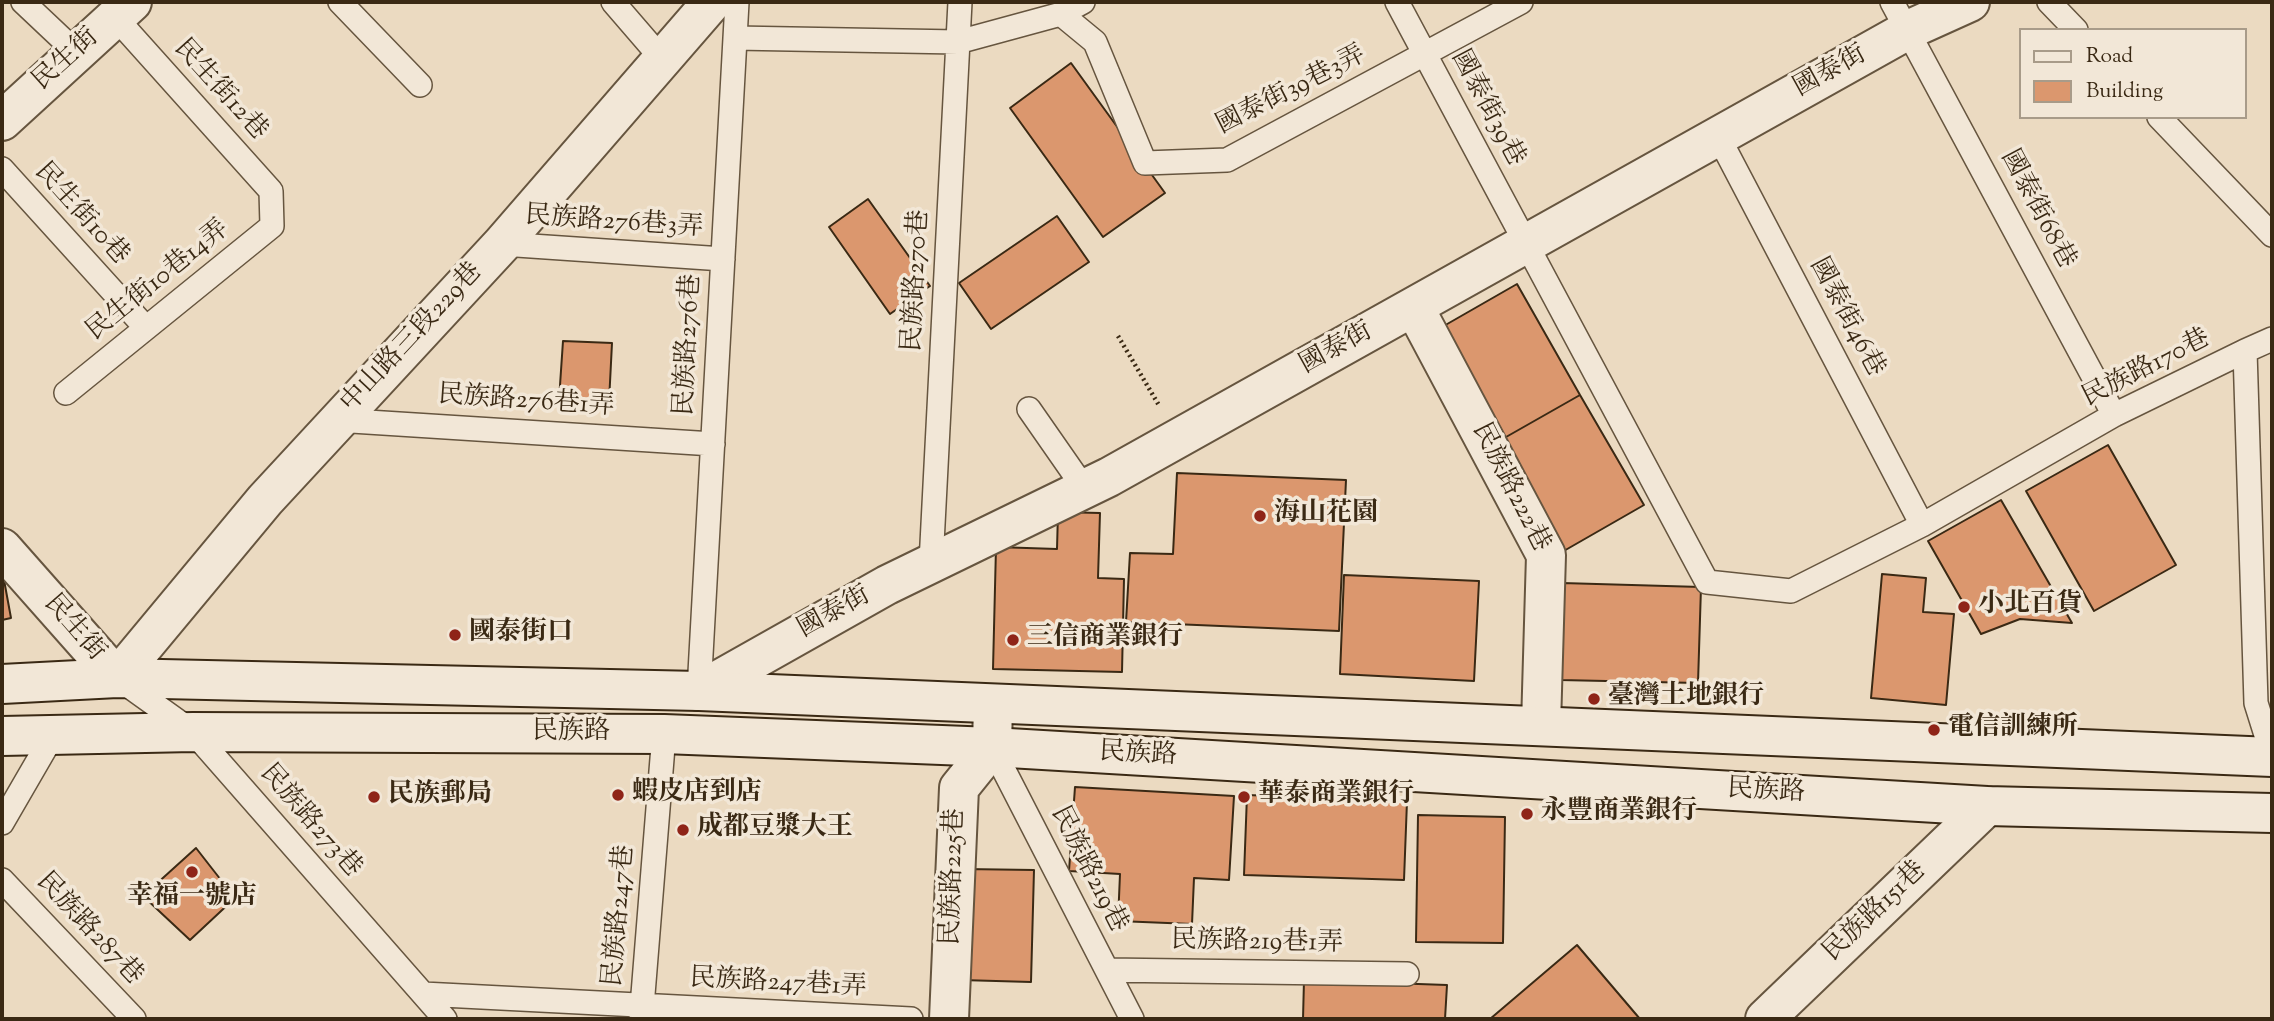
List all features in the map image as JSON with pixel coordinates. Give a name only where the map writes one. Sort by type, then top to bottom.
[{"type":"main road","name":"中山路三段229巷","points":[[117,678],[265,500],[336,420],[502,244],[712,2]]},
{"type":"main road","name":"國泰街","points":[[699,691],[887,584],[1084,488],[1414,307],[1718,136],[1900,16],[1970,2]]},
{"type":"main road","name":"民生街","points":[[2,121],[123,9]]},
{"type":"main road","name":"民族路222巷","points":[[1414,307],[1546,555],[1541,725]]},
{"type":"main road","name":"民生街","points":[[2,548],[117,678]]},
{"type":"main road","name":"民族路","points":[[2,684],[117,678],[699,691],[2272,755]]},
{"type":"main road","points":[[992,747],[993,704]]},
{"type":"main road","name":"民族路","points":[[2,736],[193,732],[664,734],[992,747],[1987,806],[2272,813]]},
{"type":"main road","name":"民族路225巷","points":[[949,1019],[959,789],[992,747]]},
{"type":"main road","name":"民族路151巷","points":[[1765,1019],[1987,806]]},
{"type":"lane","points":[[23,2],[76,52]]},
{"type":"lane","points":[[341,2],[420,85]]},
{"type":"lane","points":[[613,2],[663,60]]},
{"type":"lane","name":"民族路276巷","points":[[699,691],[737,2]]},
{"type":"lane","name":"民族路270巷","points":[[931,564],[960,2]]},
{"type":"lane","points":[[735,38],[958,42],[1060,14],[1083,2]]},
{"type":"lane","name":"國泰街39巷","points":[[1397,2],[1707,582],[1791,591]]},
{"type":"lane","points":[[1425,54],[1521,2]]},
{"type":"lane","points":[[2049,2],[2074,28]]},
{"type":"lane","name":"民生街12巷","points":[[123,9],[271,191],[272,207]]},
{"type":"lane","name":"國泰街39巷3弄","points":[[1060,14],[1095,42],[1145,163],[1227,160],[1425,54]]},
{"type":"lane","name":"國泰街68巷","points":[[1900,16],[2115,415]]},
{"type":"lane","points":[[2161,119],[2272,235]]},
{"type":"lane","name":"國泰街46巷","points":[[1718,136],[1922,526]]},
{"type":"lane","name":"民生街10巷","points":[[2,170],[146,328]]},
{"type":"lane","name":"民生街10巷14弄","points":[[65,393],[272,226],[272,207]]},
{"type":"lane","name":"民族路276巷3弄","points":[[502,244],[723,259]]},
{"type":"lane","points":[[2245,351],[2272,339]]},
{"type":"lane","name":"民族路170巷","points":[[1791,591],[1922,526],[2115,415],[2245,351],[2256,703],[2272,755]]},
{"type":"lane","points":[[1029,409],[1084,488]]},
{"type":"lane","name":"民族路276巷1弄","points":[[336,420],[713,444]]},
{"type":"lane","name":"民族路273巷","points":[[117,678],[193,732],[445,1019]]},
{"type":"lane","name":"民族路247巷","points":[[641,1012],[664,734]]},
{"type":"lane","points":[[2,823],[53,735]]},
{"type":"lane","name":"民族路219巷","points":[[992,747],[1132,1019]]},
{"type":"lane","name":"民族路287巷","points":[[2,880],[134,1019]]},
{"type":"lane","name":"民族路219巷1弄","points":[[1107,970],[1407,974]]},
{"type":"lane","name":"民族路247巷1弄","points":[[423,994],[641,1012],[911,1019]]},
{"type":"path","points":[[1118,336],[1178,438]]},
{"type":"building","points":[[1071,63],[1165,193],[1103,237],[1010,108]]},
{"type":"building","points":[[868,199],[930,286],[890,314],[829,227]]},
{"type":"building","points":[[1057,216],[1089,262],[991,329],[959,283]]},
{"type":"building","points":[[1517,284],[1580,395],[1499,441],[1435,331]]},
{"type":"building","points":[[563,341],[612,343],[609,402],[559,400]]},
{"type":"building","points":[[1580,395],[1644,505],[1562,552],[1499,441]]},
{"type":"building","points":[[2108,445],[2176,565],[2094,611],[2026,491]]},
{"type":"building","name":"海山花園","points":[[1177,473],[1346,480],[1339,631],[1126,622],[1130,553],[1173,554]]},
{"type":"building","points":[[2001,500],[2072,623],[2020,619],[1981,634],[1928,541]]},
{"type":"building","points":[[1058,512],[1100,513],[1098,578],[1124,579],[1122,672],[993,669],[996,547],[1057,549]]},
{"type":"building","points":[[2,569],[11,618],[2,620]]},
{"type":"building","points":[[1882,574],[1926,578],[1923,612],[1954,614],[1946,705],[1871,698]]},
{"type":"building","points":[[1344,575],[1479,581],[1474,681],[1340,674]]},
{"type":"building","points":[[1562,583],[1701,587],[1698,683],[1560,680]]},
{"type":"building","points":[[1075,787],[1234,796],[1229,880],[1194,878],[1192,924],[1118,921],[1120,874],[1069,871]]},
{"type":"building","points":[[1247,795],[1407,801],[1404,880],[1244,875]]},
{"type":"building","points":[[1418,815],[1505,817],[1503,943],[1416,942]]},
{"type":"building","name":"幸福一號店","points":[[196,848],[235,898],[190,940],[143,896]]},
{"type":"building","points":[[964,869],[1034,870],[1031,982],[961,980]]},
{"type":"building","points":[[1577,945],[1640,1019],[1490,1019]]},
{"type":"building","points":[[1304,980],[1447,985],[1445,1019],[1303,1019]]},
{"type":"place","name":"海山花園","points":[[1260,516]]},
{"type":"place","name":"小北百貨","points":[[1964,607]]},
{"type":"place","name":"國泰街口","points":[[455,635]]},
{"type":"place","name":"三信商業銀行","points":[[1013,640]]},
{"type":"place","name":"臺灣土地銀行","points":[[1594,699]]},
{"type":"place","name":"電信訓練所","points":[[1934,730]]},
{"type":"place","name":"蝦皮店到店","points":[[618,795]]},
{"type":"place","name":"民族郵局","points":[[374,797]]},
{"type":"place","name":"華泰商業銀行","points":[[1244,797]]},
{"type":"place","name":"永豐商業銀行","points":[[1527,814]]},
{"type":"place","name":"成都豆漿大王","points":[[683,830]]},
{"type":"place","name":"幸福一號店","points":[[192,872]]}]
